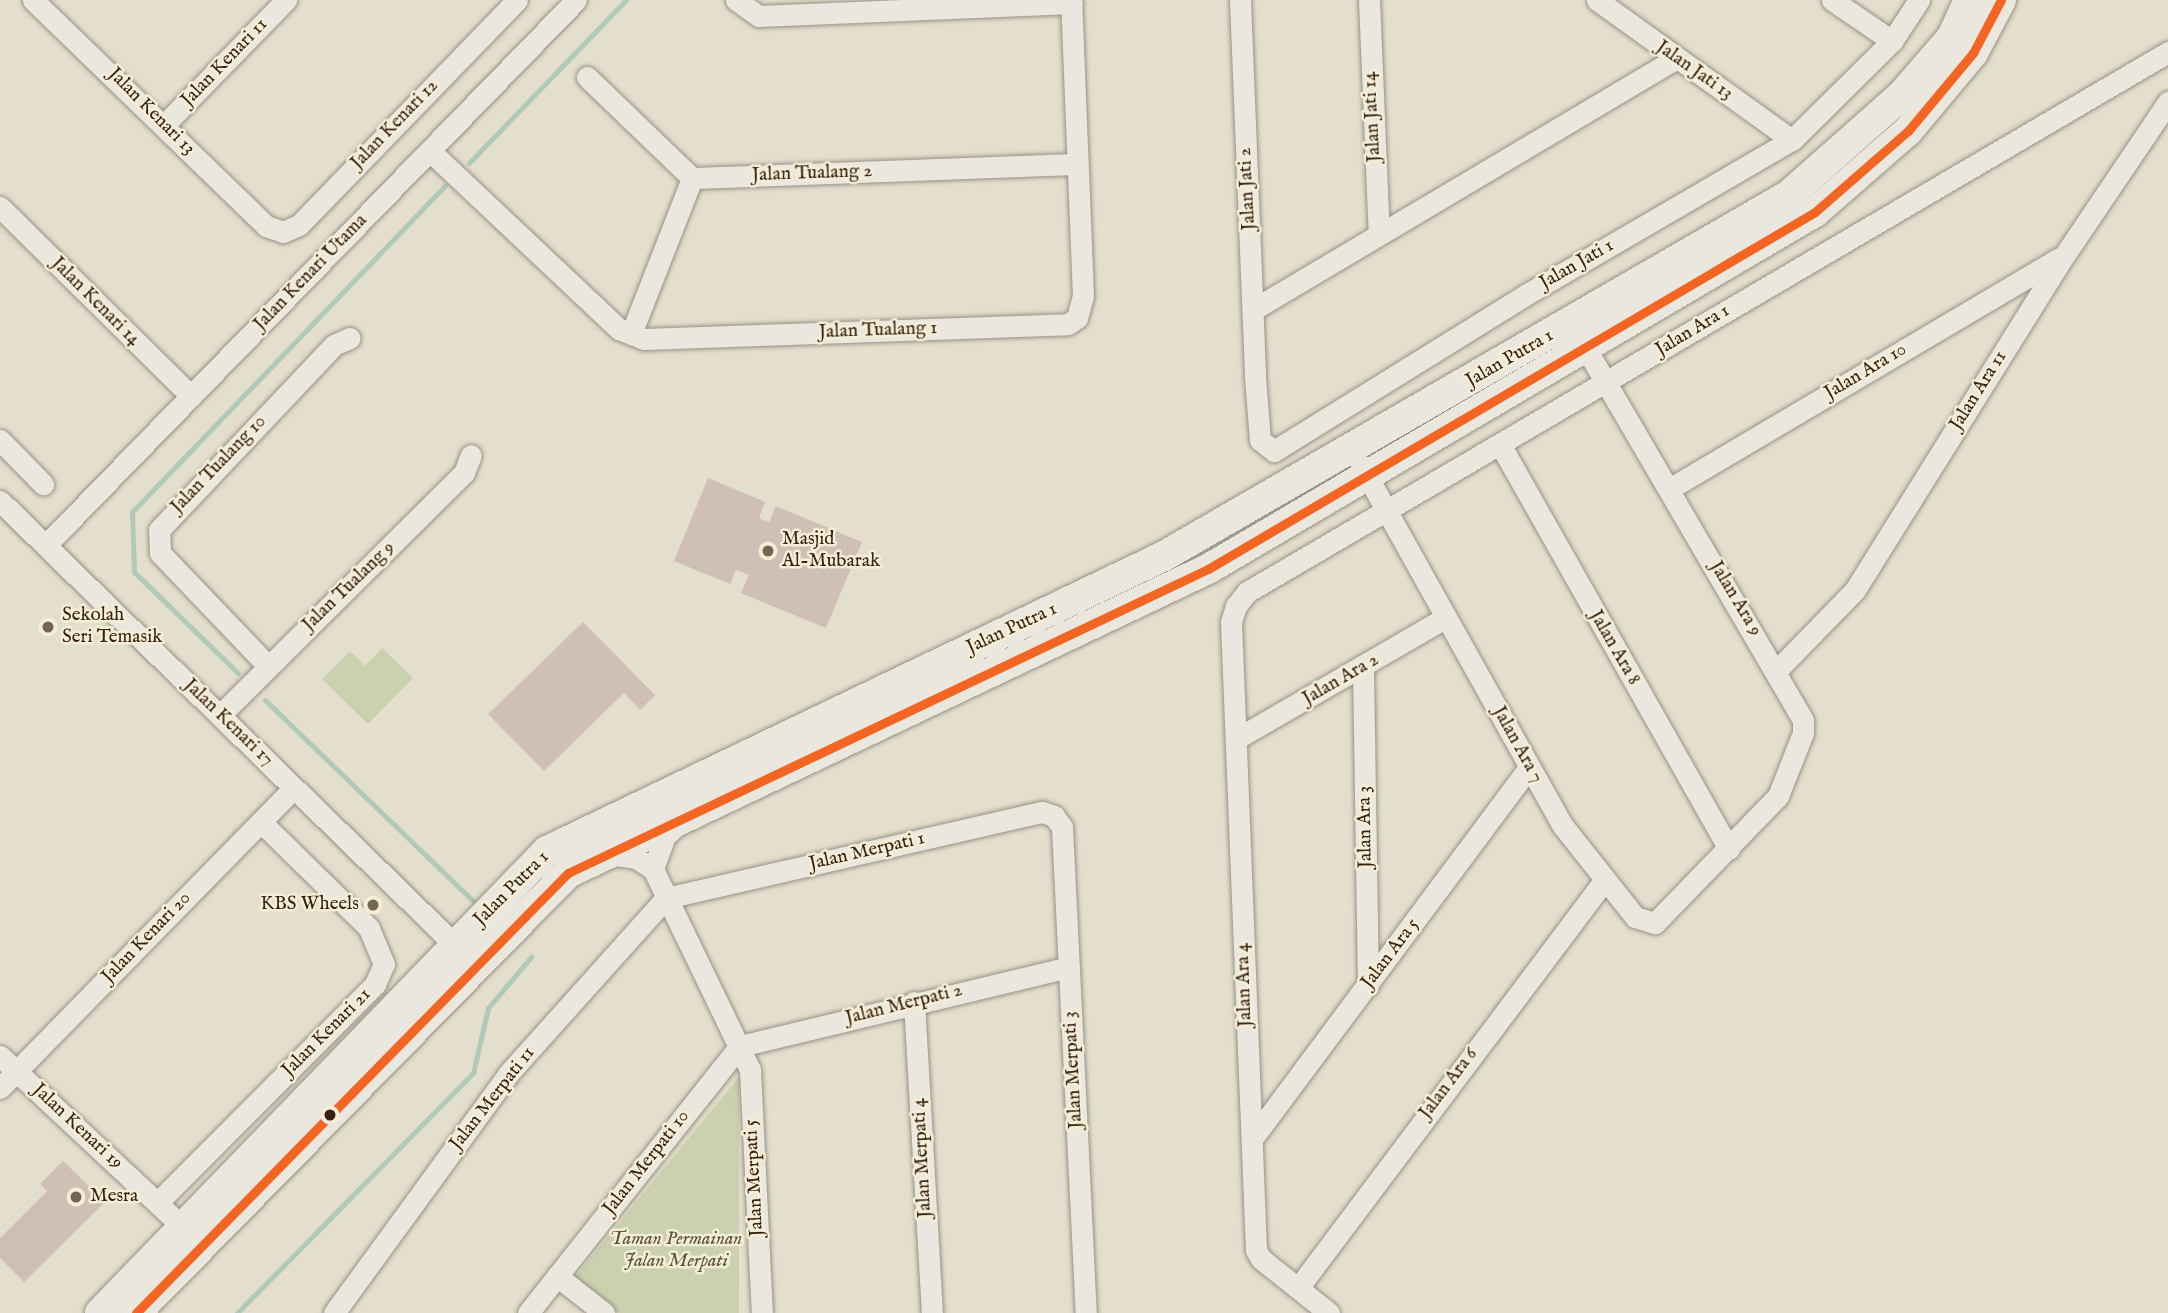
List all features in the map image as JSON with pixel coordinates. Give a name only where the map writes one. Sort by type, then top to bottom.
[{"type":"main road","name":"Jalan Putra 1","points":[[136,1313],[568,873],[599,854],[1208,569],[1359,462],[1789,195],[1901,96],[1952,37],[1969,0]]},
{"type":"main road","name":"Jalan Putra 1","points":[[100,1313],[547,851],[572,835],[1359,462],[1585,347],[1815,212],[1908,131],[1973,53],[2001,0]]},
{"type":"street","name":"Jalan Kenari 11","points":[[164,125],[286,0]]},
{"type":"street","name":"Jalan Kenari 12","points":[[266,226],[283,232],[299,225],[517,0]]},
{"type":"street","name":"Jalan Kenari Utama","points":[[46,545],[576,0]]},
{"type":"street","points":[[736,0],[759,16],[1072,2]]},
{"type":"street","name":"Jalan Jati 2","points":[[1240,0],[1255,377]]},
{"type":"street","name":"Jalan Jati 14","points":[[1369,0],[1379,234]]},
{"type":"street","name":"Jalan Jati 13","points":[[1597,0],[1675,59],[1792,140]]},
{"type":"street","points":[[1832,0],[1892,41]]},
{"type":"street","name":"Jalan Jati 1","points":[[1255,377],[1260,440],[1274,452],[1527,294],[1792,140],[1892,41],[1919,0]]},
{"type":"street","name":"Jalan Kenari 13","points":[[42,2],[266,226]]},
{"type":"street","name":"Jalan Tualang 1","points":[[430,151],[619,329],[644,339],[1068,324],[1077,318],[1083,296],[1072,2]]},
{"type":"street","name":"Jalan Ara 1","points":[[1231,622],[1247,592],[1386,514],[2168,52]]},
{"type":"street","points":[[1254,309],[1675,59]]},
{"type":"street","points":[[587,77],[692,178],[631,334]]},
{"type":"street","name":"Jalan Ara 11","points":[[1778,669],[1855,590],[2064,256],[2168,102]]},
{"type":"street","name":"Jalan Tualang 2","points":[[692,178],[1077,164]]},
{"type":"street","name":"Jalan Kenari 14","points":[[0,207],[191,396]]},
{"type":"street","name":"Jalan Ara 10","points":[[1670,489],[2064,256]]},
{"type":"street","name":"Jalan Tualang 10","points":[[268,666],[160,553],[159,530],[334,345],[350,338]]},
{"type":"street","name":"Jalan Ara 9","points":[[1585,347],[1799,707],[1803,733],[1778,796],[1729,849]]},
{"type":"street","points":[[0,440],[43,484]]},
{"type":"street","name":"Jalan Ara 8","points":[[1501,446],[1729,849]]},
{"type":"street","name":"Jalan Tualang 9","points":[[220,716],[464,473],[471,455]]},
{"type":"street","name":"Jalan Ara 7","points":[[1359,462],[1563,826],[1603,881],[1640,922],[1655,923],[1729,849]]},
{"type":"street","name":"Jalan Kenari 17","points":[[0,501],[456,946]]},
{"type":"street","name":"Jalan Ara 2","points":[[1236,739],[1363,668],[1445,618]]},
{"type":"street","name":"Jalan Ara 4","points":[[1231,622],[1257,1254],[1329,1313]]},
{"type":"street","name":"Jalan Ara 3","points":[[1363,668],[1368,986]]},
{"type":"street","name":"Jalan Ara 5","points":[[1252,1139],[1529,767]]},
{"type":"street","name":"Jalan Kenari 20","points":[[0,1088],[294,788]]},
{"type":"street","points":[[599,854],[629,855],[653,869],[665,836],[690,812]]},
{"type":"street","name":"Jalan Merpati 1","points":[[666,898],[1042,812],[1054,816],[1062,827]]},
{"type":"street","name":"Jalan Kenari 21","points":[[158,1202],[375,984],[384,964],[369,928],[261,822]]},
{"type":"street","name":"Jalan Merpati 3","points":[[1062,827],[1086,1313]]},
{"type":"street","name":"Jalan Merpati 5","points":[[653,869],[750,1070],[762,1313]]},
{"type":"street","name":"Jalan Ara 6","points":[[1298,1288],[1603,881]]},
{"type":"street","name":"Jalan Merpati 11","points":[[334,1313],[508,1074],[666,898]]},
{"type":"street","name":"Jalan Merpati 2","points":[[740,1046],[914,1002],[1069,967]]},
{"type":"street","name":"Jalan Merpati 4","points":[[914,1002],[932,1313]]},
{"type":"street","name":"Jalan Merpati 10","points":[[528,1313],[740,1046]]},
{"type":"street","name":"Jalan Kenari 19","points":[[0,1056],[184,1228]]},
{"type":"street","points":[[557,1276],[604,1313]]},
{"type":"green space","points":[[382,648],[413,678],[368,724],[322,679],[350,651],[365,666]]},
{"type":"green space","name":"Taman Permainan Jalan Merpati","points":[[739,1077],[739,1313],[619,1313],[574,1278]]},
{"type":"building","name":"Masjid Al-Mubarak","points":[[708,478],[765,502],[759,518],[769,522],[776,506],[862,542],[826,628],[741,593],[749,575],[736,570],[730,584],[674,561]]},
{"type":"building","points":[[583,622],[655,695],[640,710],[624,693],[544,771],[488,714]]},
{"type":"building","points":[[63,1161],[105,1202],[24,1282],[0,1258],[0,1238],[47,1191],[40,1184]]},
{"type":"waterway","points":[[469,163],[626,0]]},
{"type":"waterway","points":[[238,673],[134,572],[132,512],[445,186]]},
{"type":"waterway","points":[[265,700],[476,904]]},
{"type":"waterway","points":[[237,1313],[473,1073],[488,1008],[531,957]]},
{"type":"transit line","points":[[136,1313],[568,873],[1208,569],[1815,212],[1908,131],[1973,53],[2001,0]]},
{"type":"place","name":"Masjid Al-Mubarak","points":[[768,551]]},
{"type":"place","name":"Sekolah Seri Temasik","points":[[48,627]]},
{"type":"place","name":"KBS Wheels","points":[[373,905]]},
{"type":"place","name":"Mesra","points":[[76,1197]]}]
